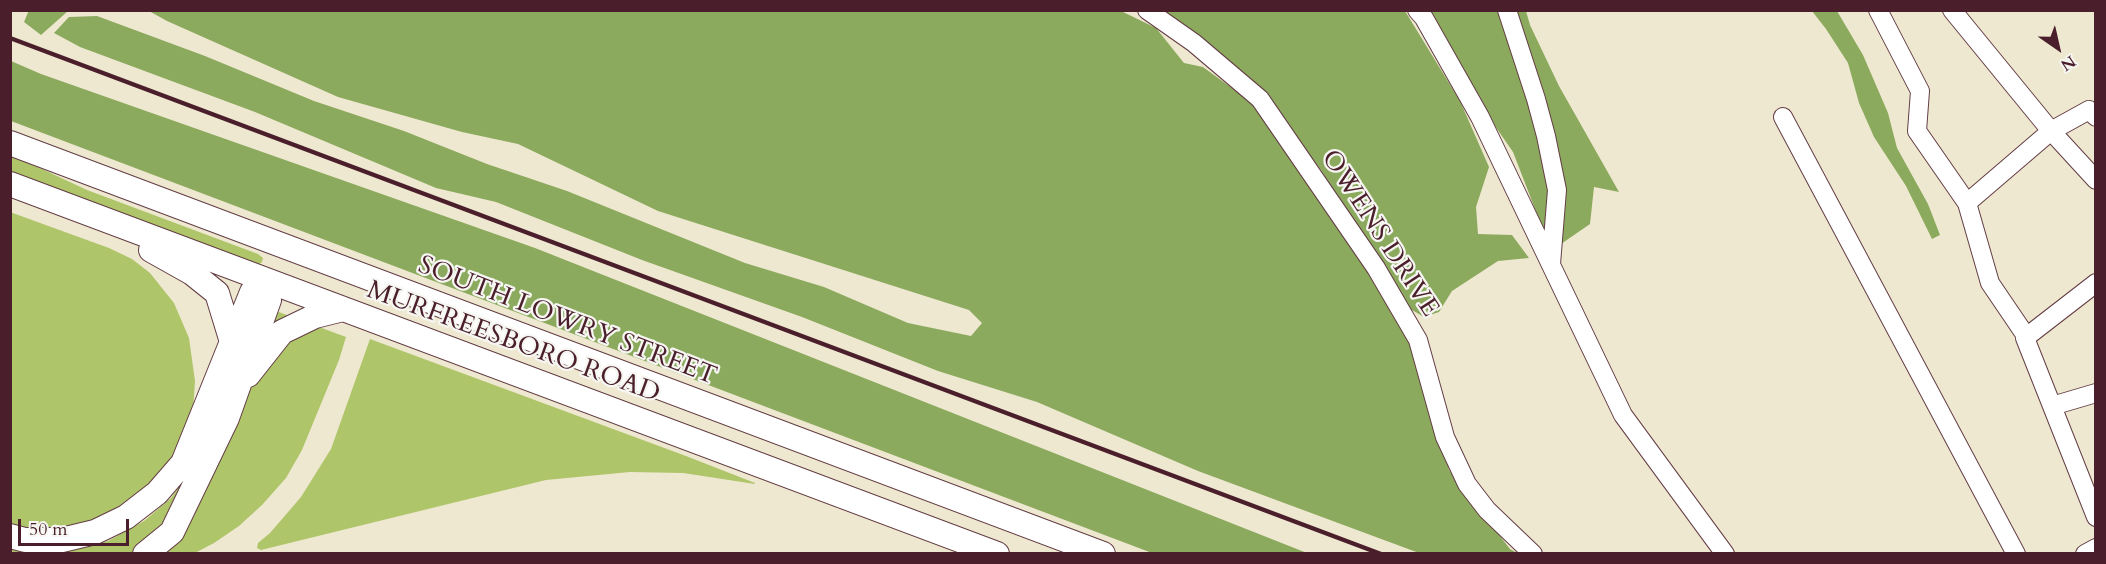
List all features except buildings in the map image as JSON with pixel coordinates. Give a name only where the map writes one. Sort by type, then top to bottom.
[{"type":"main road","name":"SOUTH LOWRY STREET","points":[[10,143],[1103,554]]},
{"type":"main road","name":"MURFREESBORO ROAD","points":[[10,184],[263,285],[343,309],[997,554]]},
{"type":"main road","points":[[73,208],[97,227],[139,244],[192,273],[217,293],[232,342]]},
{"type":"main road","points":[[10,536],[25,540],[62,540],[95,532],[126,517],[157,493],[183,464],[252,292],[263,285],[280,245]]},
{"type":"main road","points":[[145,554],[172,532],[227,418],[269,300],[263,285]]},
{"type":"main road","points":[[237,388],[282,332],[315,316],[343,309]]},
{"type":"street","name":"OWENS DRIVE","points":[[1147,10],[1194,43],[1260,99],[1376,268],[1418,340],[1445,437],[1467,484],[1487,510],[1533,554]]},
{"type":"street","points":[[1417,10],[1424,18],[1480,117],[1623,415],[1725,554]]},
{"type":"street","points":[[1507,10],[1536,99],[1557,190],[1550,266]]},
{"type":"street","points":[[1878,10],[1920,92],[1917,130],[1967,203],[1990,283],[2026,336],[2096,517]]},
{"type":"street","points":[[1952,10],[2051,131],[2096,180]]},
{"type":"street","points":[[1967,203],[2051,131],[2089,110],[2096,117]]},
{"type":"street","points":[[1783,117],[2016,554]]},
{"type":"street","points":[[2026,336],[2096,283]]},
{"type":"street","points":[[2052,406],[2096,393]]},
{"type":"street","points":[[2085,554],[2096,548]]},
{"type":"green space","points":[[29,10],[68,11],[41,35],[24,22]]},
{"type":"green space","points":[[149,11],[1121,11],[1156,28],[1184,63],[1203,67],[1258,107],[1381,288],[1415,351],[1449,470],[1510,549],[1517,553],[1419,553],[1198,471],[1037,402],[938,371],[802,317],[642,260],[496,202],[436,188],[255,112],[80,47],[54,33],[69,17],[97,16],[205,56],[314,101],[404,131],[487,164],[567,191],[745,263],[824,287],[908,323],[971,336],[982,323],[969,310],[658,211],[518,144],[462,132],[338,97]]},
{"type":"green space","points":[[1156,11],[1405,11],[1460,101],[1489,167],[1476,207],[1478,234],[1512,235],[1529,258],[1498,261],[1452,291],[1439,312],[1424,317],[1405,306],[1321,170],[1261,95]]},
{"type":"green space","points":[[1423,11],[1526,11],[1530,25],[1559,86],[1619,192],[1594,187],[1590,224],[1561,244],[1542,227],[1513,152],[1475,97]]},
{"type":"green space","points":[[1812,11],[1837,11],[1863,55],[1888,113],[1897,148],[1928,204],[1940,235],[1932,239],[1906,186],[1874,137],[1859,103],[1848,63]]},
{"type":"green space","points":[[11,61],[41,74],[535,248],[1307,553],[1152,553],[11,121]]},
{"type":"green space","points":[[10,154],[87,190],[258,254],[263,258],[262,262],[256,267],[11,175]]},
{"type":"green space","points":[[10,212],[109,248],[132,259],[150,273],[174,303],[189,338],[195,381],[193,412],[166,473],[119,514],[61,533],[11,529]]},
{"type":"green space","points":[[260,305],[346,337],[339,360],[302,450],[286,478],[262,505],[239,526],[193,554],[11,554],[10,550],[63,552],[108,541],[144,521],[171,498],[192,469]]},
{"type":"green space","points":[[370,339],[686,456],[755,484],[683,473],[630,472],[546,480],[261,550],[257,548],[258,543],[270,533],[301,497],[331,449]]},
{"type":"railway","points":[[10,38],[1381,554]]}]
